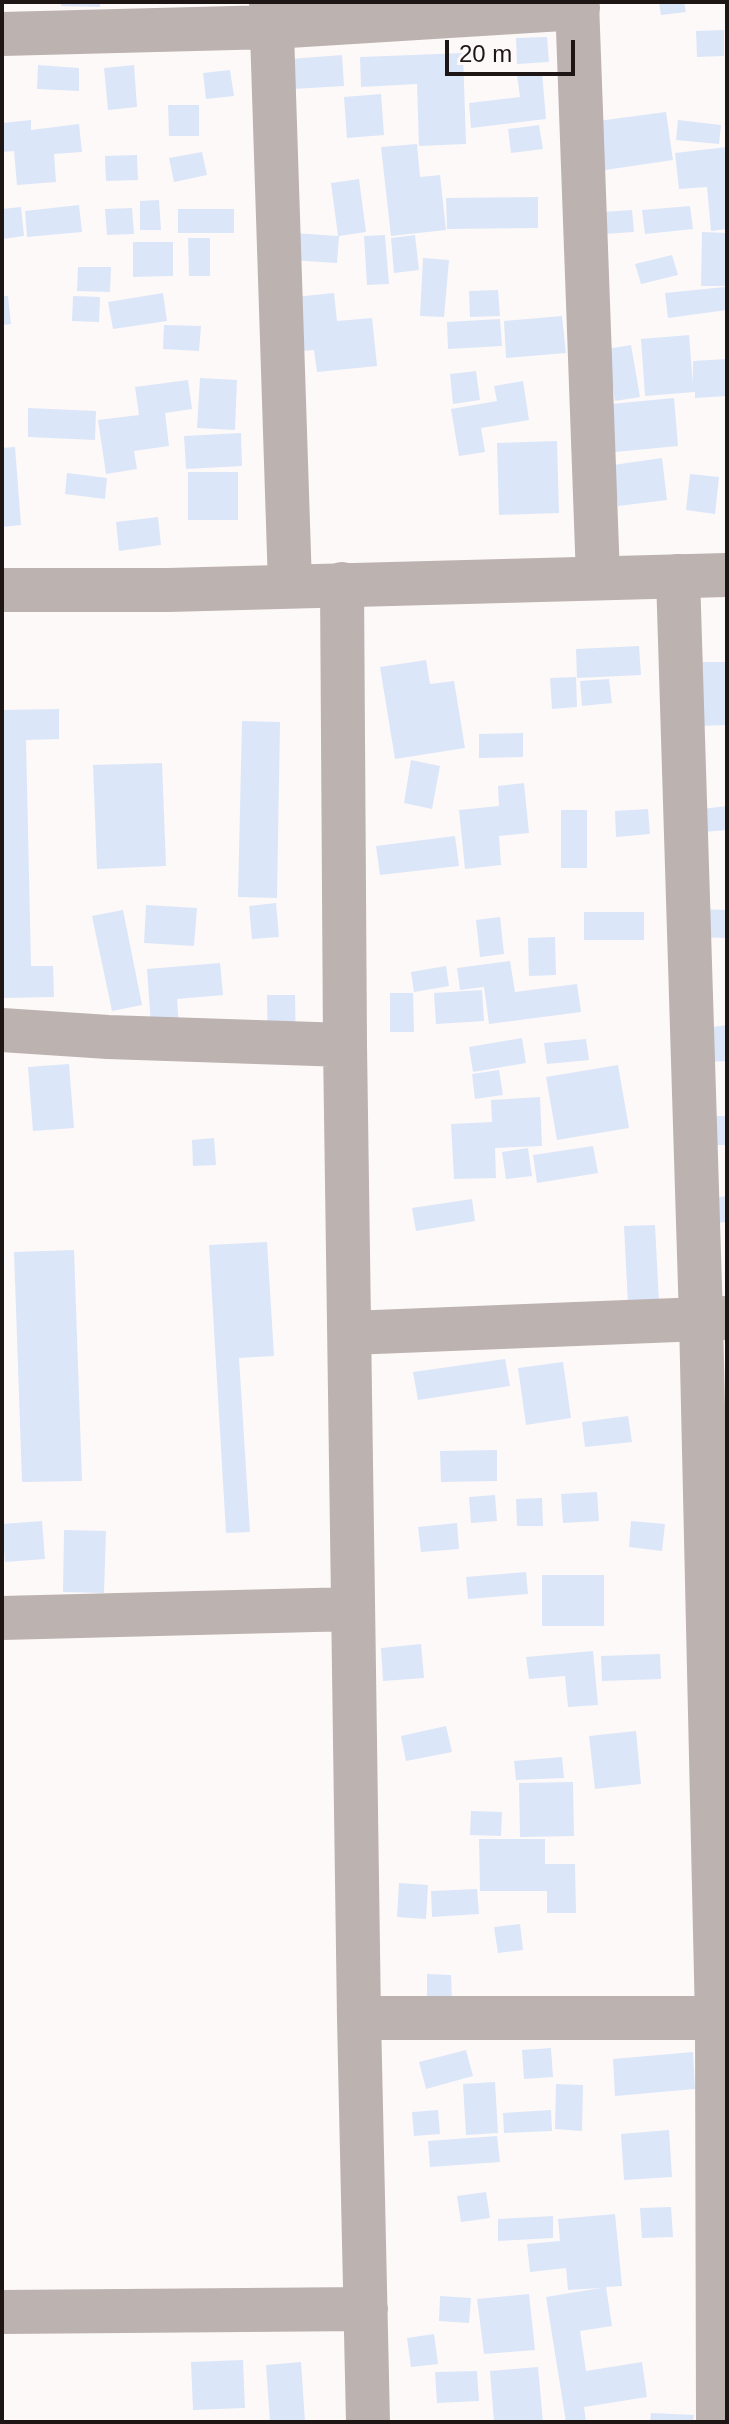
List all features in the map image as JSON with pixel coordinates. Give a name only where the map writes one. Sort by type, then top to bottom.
[{"type":"street","points":[[2,34],[272,14],[578,5],[598,577]]},
{"type":"street","points":[[272,14],[290,585]]},
{"type":"street","points":[[2,590],[168,590],[727,575]]},
{"type":"street","points":[[678,576],[714,1318],[722,2018],[718,2422]]},
{"type":"street","points":[[342,584],[345,1045],[368,2422]]},
{"type":"street","points":[[2,1030],[345,1045]]},
{"type":"street","points":[[350,1333],[714,1318]]},
{"type":"street","points":[[2,1618],[353,1609]]},
{"type":"street","points":[[359,2018],[722,2018]]},
{"type":"street","points":[[2,2312],[366,2309]]},
{"type":"building","points":[[61,2],[100,2],[100,7],[61,6]]},
{"type":"building","points":[[659,2],[684,2],[686,12],[661,15]]},
{"type":"building","points":[[724,30],[724,56],[697,57],[696,31]]},
{"type":"building","points":[[547,37],[549,62],[517,64],[516,38]]},
{"type":"building","points":[[463,53],[466,144],[419,146],[417,84],[361,87],[360,57]]},
{"type":"building","points":[[342,55],[344,86],[293,89],[290,59]]},
{"type":"building","points":[[38,65],[79,68],[79,91],[37,89]]},
{"type":"building","points":[[134,65],[137,107],[108,110],[104,68]]},
{"type":"building","points":[[230,70],[234,96],[206,99],[203,73]]},
{"type":"building","points":[[542,72],[546,119],[471,128],[469,103],[520,97],[517,75]]},
{"type":"building","points":[[381,94],[384,135],[347,138],[344,97]]},
{"type":"building","points":[[168,105],[199,105],[199,136],[169,136]]},
{"type":"building","points":[[666,112],[673,160],[605,170],[598,121]]},
{"type":"building","points":[[31,120],[31,130],[79,124],[82,152],[54,154],[56,182],[17,185],[14,151],[2,152],[2,123]]},
{"type":"building","points":[[678,120],[721,125],[719,144],[676,140]]},
{"type":"building","points":[[539,125],[543,149],[511,153],[508,129]]},
{"type":"building","points":[[417,144],[420,177],[440,175],[446,230],[391,236],[381,147]]},
{"type":"building","points":[[727,147],[727,229],[711,231],[707,187],[679,189],[675,153]]},
{"type":"building","points":[[202,152],[207,175],[174,182],[169,158]]},
{"type":"building","points":[[137,155],[138,180],[106,181],[105,156]]},
{"type":"building","points":[[359,179],[366,232],[339,236],[337,263],[291,260],[293,233],[338,236],[331,183]]},
{"type":"building","points":[[538,197],[538,228],[447,229],[446,198]]},
{"type":"building","points":[[159,200],[161,230],[140,230],[140,201]]},
{"type":"building","points":[[79,205],[82,232],[27,237],[25,211]]},
{"type":"building","points":[[690,206],[693,229],[645,234],[642,210]]},
{"type":"building","points":[[21,207],[24,236],[2,239],[2,209]]},
{"type":"building","points":[[132,208],[134,234],[107,235],[105,209]]},
{"type":"building","points":[[178,209],[234,209],[234,233],[178,233]]},
{"type":"building","points":[[632,210],[634,232],[604,234],[602,212]]},
{"type":"building","points":[[702,232],[727,233],[727,286],[701,286]]},
{"type":"building","points":[[385,235],[389,284],[367,285],[364,236]]},
{"type":"building","points":[[415,235],[419,270],[394,273],[391,238]]},
{"type":"building","points":[[188,238],[210,238],[210,276],[189,276]]},
{"type":"building","points":[[133,242],[173,242],[173,276],[133,277]]},
{"type":"building","points":[[672,255],[678,275],[641,284],[635,264]]},
{"type":"building","points":[[423,258],[449,260],[444,317],[420,316]]},
{"type":"building","points":[[78,267],[111,267],[110,292],[77,291]]},
{"type":"building","points":[[725,287],[727,310],[668,318],[665,293]]},
{"type":"building","points":[[498,290],[500,316],[470,317],[469,291]]},
{"type":"building","points":[[163,293],[167,321],[113,329],[108,302]]},
{"type":"building","points":[[334,293],[337,321],[372,318],[377,366],[317,372],[314,350],[290,352],[284,298]]},
{"type":"building","points":[[2,296],[8,296],[11,324],[2,325]]},
{"type":"building","points":[[73,296],[100,297],[99,322],[72,321]]},
{"type":"building","points":[[562,316],[566,353],[506,358],[504,321]]},
{"type":"building","points":[[500,319],[502,346],[448,349],[447,322]]},
{"type":"building","points":[[164,325],[201,326],[199,351],[163,349]]},
{"type":"building","points":[[689,335],[693,384],[693,361],[727,359],[727,396],[695,398],[695,392],[645,396],[641,339]]},
{"type":"building","points":[[631,345],[640,397],[615,401],[607,349]]},
{"type":"building","points":[[476,371],[480,400],[453,404],[450,374]]},
{"type":"building","points":[[200,378],[237,380],[235,430],[197,428]]},
{"type":"building","points":[[188,380],[192,409],[165,413],[169,446],[134,451],[137,469],[106,474],[98,420],[139,415],[135,387]]},
{"type":"building","points":[[523,381],[529,420],[481,428],[485,452],[459,456],[451,409],[497,401],[494,386]]},
{"type":"building","points":[[674,398],[678,446],[615,452],[611,404]]},
{"type":"building","points":[[28,408],[96,411],[95,440],[28,437]]},
{"type":"building","points":[[241,433],[242,466],[186,469],[184,436]]},
{"type":"building","points":[[557,441],[559,513],[499,515],[497,443]]},
{"type":"building","points":[[15,447],[21,525],[2,527],[2,448]]},
{"type":"building","points":[[662,458],[667,500],[618,506],[613,465]]},
{"type":"building","points":[[188,472],[238,472],[238,520],[188,520]]},
{"type":"building","points":[[67,473],[107,478],[105,499],[65,494]]},
{"type":"building","points":[[690,474],[719,477],[715,514],[686,510]]},
{"type":"building","points":[[158,517],[161,545],[119,551],[116,522]]},
{"type":"building","points":[[639,646],[641,675],[577,678],[576,649]]},
{"type":"building","points":[[426,660],[430,684],[454,681],[465,748],[395,759],[380,667]]},
{"type":"building","points":[[697,662],[727,662],[727,725],[699,726]]},
{"type":"building","points":[[576,677],[577,707],[552,709],[550,678]]},
{"type":"building","points":[[609,679],[612,703],[582,706],[580,681]]},
{"type":"building","points":[[59,709],[59,739],[26,740],[31,966],[53,966],[54,997],[2,998],[2,710]]},
{"type":"building","points":[[242,721],[280,722],[277,898],[238,897]]},
{"type":"building","points":[[523,733],[523,757],[479,758],[479,734]]},
{"type":"building","points":[[411,760],[440,766],[432,809],[404,803]]},
{"type":"building","points":[[162,763],[166,866],[97,869],[93,765]]},
{"type":"building","points":[[524,783],[529,833],[499,836],[501,865],[465,869],[459,810],[499,806],[498,786]]},
{"type":"building","points":[[727,806],[727,830],[703,832],[702,809]]},
{"type":"building","points":[[648,809],[650,834],[616,837],[615,811]]},
{"type":"building","points":[[561,810],[587,810],[587,868],[561,868]]},
{"type":"building","points":[[455,836],[459,866],[380,875],[376,846]]},
{"type":"building","points":[[276,903],[279,937],[252,939],[249,906]]},
{"type":"building","points":[[146,905],[197,908],[194,946],[144,943]]},
{"type":"building","points":[[701,909],[727,910],[727,938],[700,937]]},
{"type":"building","points":[[123,910],[142,1005],[112,1011],[92,916]]},
{"type":"building","points":[[584,912],[644,912],[644,940],[584,940]]},
{"type":"building","points":[[500,917],[504,954],[480,957],[476,920]]},
{"type":"building","points":[[555,937],[556,975],[529,976],[528,938]]},
{"type":"building","points":[[510,961],[515,992],[577,984],[581,1012],[489,1024],[484,987],[460,990],[457,968]]},
{"type":"building","points":[[220,963],[223,995],[177,999],[181,1052],[153,1054],[147,969]]},
{"type":"building","points":[[446,966],[449,986],[414,992],[411,972]]},
{"type":"building","points":[[482,990],[484,1021],[436,1024],[434,993]]},
{"type":"building","points":[[390,993],[413,993],[414,1032],[390,1032]]},
{"type":"building","points":[[267,995],[295,995],[296,1053],[268,1053]]},
{"type":"building","points":[[727,1025],[727,1061],[709,1062],[706,1028]]},
{"type":"building","points":[[522,1038],[526,1063],[473,1072],[469,1047]]},
{"type":"building","points":[[586,1039],[589,1060],[547,1064],[544,1043]]},
{"type":"building","points":[[69,1064],[74,1128],[33,1131],[28,1067]]},
{"type":"building","points":[[618,1065],[629,1128],[557,1140],[546,1077]]},
{"type":"building","points":[[499,1070],[503,1095],[475,1099],[472,1074]]},
{"type":"building","points":[[540,1097],[542,1146],[495,1148],[496,1178],[454,1179],[451,1124],[492,1122],[491,1100]]},
{"type":"building","points":[[707,1116],[727,1116],[727,1145],[708,1145]]},
{"type":"building","points":[[214,1138],[216,1165],[193,1166],[192,1140]]},
{"type":"building","points":[[593,1146],[598,1173],[537,1183],[533,1155]]},
{"type":"building","points":[[528,1148],[532,1176],[506,1179],[502,1152]]},
{"type":"building","points":[[727,1196],[727,1222],[716,1223],[712,1198]]},
{"type":"building","points":[[472,1199],[475,1221],[416,1231],[412,1208]]},
{"type":"building","points":[[655,1225],[659,1302],[628,1304],[624,1226]]},
{"type":"building","points":[[267,1242],[274,1356],[239,1358],[250,1532],[226,1533],[209,1245]]},
{"type":"building","points":[[74,1250],[82,1481],[22,1482],[14,1252]]},
{"type":"building","points":[[505,1359],[510,1386],[418,1400],[413,1372]]},
{"type":"building","points":[[563,1362],[571,1418],[526,1425],[518,1368]]},
{"type":"building","points":[[628,1416],[632,1442],[585,1447],[582,1422]]},
{"type":"building","points":[[497,1450],[497,1481],[441,1482],[440,1451]]},
{"type":"building","points":[[597,1492],[599,1521],[563,1523],[561,1494]]},
{"type":"building","points":[[495,1495],[497,1521],[471,1523],[469,1497]]},
{"type":"building","points":[[542,1498],[543,1526],[517,1526],[516,1499]]},
{"type":"building","points":[[42,1521],[45,1559],[5,1562],[2,1524]]},
{"type":"building","points":[[631,1521],[665,1524],[662,1551],[629,1547]]},
{"type":"building","points":[[457,1523],[459,1549],[421,1552],[418,1527]]},
{"type":"building","points":[[64,1530],[106,1531],[104,1593],[63,1592]]},
{"type":"building","points":[[526,1572],[528,1594],[468,1599],[466,1577]]},
{"type":"building","points":[[542,1575],[604,1575],[604,1626],[542,1626]]},
{"type":"building","points":[[421,1644],[424,1678],[383,1681],[381,1648]]},
{"type":"building","points":[[593,1651],[598,1705],[568,1707],[565,1676],[529,1679],[526,1657]]},
{"type":"building","points":[[660,1654],[661,1679],[602,1681],[601,1656]]},
{"type":"building","points":[[446,1726],[452,1752],[406,1761],[401,1736]]},
{"type":"building","points":[[636,1731],[641,1784],[595,1789],[589,1736]]},
{"type":"building","points":[[562,1757],[564,1778],[516,1780],[514,1761]]},
{"type":"building","points":[[573,1782],[574,1836],[520,1837],[519,1783]]},
{"type":"building","points":[[471,1811],[502,1812],[501,1836],[470,1835]]},
{"type":"building","points":[[479,1839],[545,1839],[545,1864],[575,1864],[576,1913],[547,1913],[547,1891],[480,1891]]},
{"type":"building","points":[[399,1883],[428,1885],[426,1919],[397,1917]]},
{"type":"building","points":[[477,1889],[479,1914],[432,1917],[431,1891]]},
{"type":"building","points":[[520,1924],[523,1950],[498,1953],[494,1927]]},
{"type":"building","points":[[427,1974],[451,1975],[452,2001],[427,2002]]},
{"type":"building","points":[[551,2048],[553,2077],[524,2079],[522,2050]]},
{"type":"building","points":[[466,2050],[473,2076],[426,2089],[419,2062]]},
{"type":"building","points":[[693,2052],[695,2089],[615,2096],[613,2059]]},
{"type":"building","points":[[495,2082],[498,2133],[466,2135],[463,2084]]},
{"type":"building","points":[[556,2084],[583,2085],[582,2131],[555,2129]]},
{"type":"building","points":[[438,2110],[440,2134],[414,2136],[412,2112]]},
{"type":"building","points":[[551,2110],[552,2131],[504,2133],[503,2113]]},
{"type":"building","points":[[669,2130],[672,2177],[624,2180],[621,2134]]},
{"type":"building","points":[[497,2136],[500,2162],[430,2167],[428,2141]]},
{"type":"building","points":[[486,2192],[490,2218],[461,2222],[457,2196]]},
{"type":"building","points":[[671,2207],[673,2237],[642,2238],[640,2208]]},
{"type":"building","points":[[615,2214],[622,2286],[606,2287],[612,2326],[580,2331],[586,2371],[642,2362],[647,2397],[584,2407],[586,2422],[566,2422],[546,2297],[601,2288],[568,2290],[566,2268],[530,2272],[527,2244],[560,2241],[558,2219]]},
{"type":"building","points":[[553,2216],[553,2238],[498,2241],[498,2219]]},
{"type":"building","points":[[529,2294],[535,2350],[484,2354],[477,2299]]},
{"type":"building","points":[[440,2296],[471,2298],[469,2323],[439,2321]]},
{"type":"building","points":[[434,2334],[438,2364],[411,2367],[407,2338]]},
{"type":"building","points":[[243,2360],[245,2408],[193,2410],[191,2362]]},
{"type":"building","points":[[301,2362],[305,2422],[270,2422],[266,2365]]},
{"type":"building","points":[[538,2367],[543,2422],[494,2422],[490,2371]]},
{"type":"building","points":[[477,2371],[479,2401],[437,2403],[435,2372]]},
{"type":"building","points":[[651,2413],[694,2415],[693,2422],[650,2422]]}]
